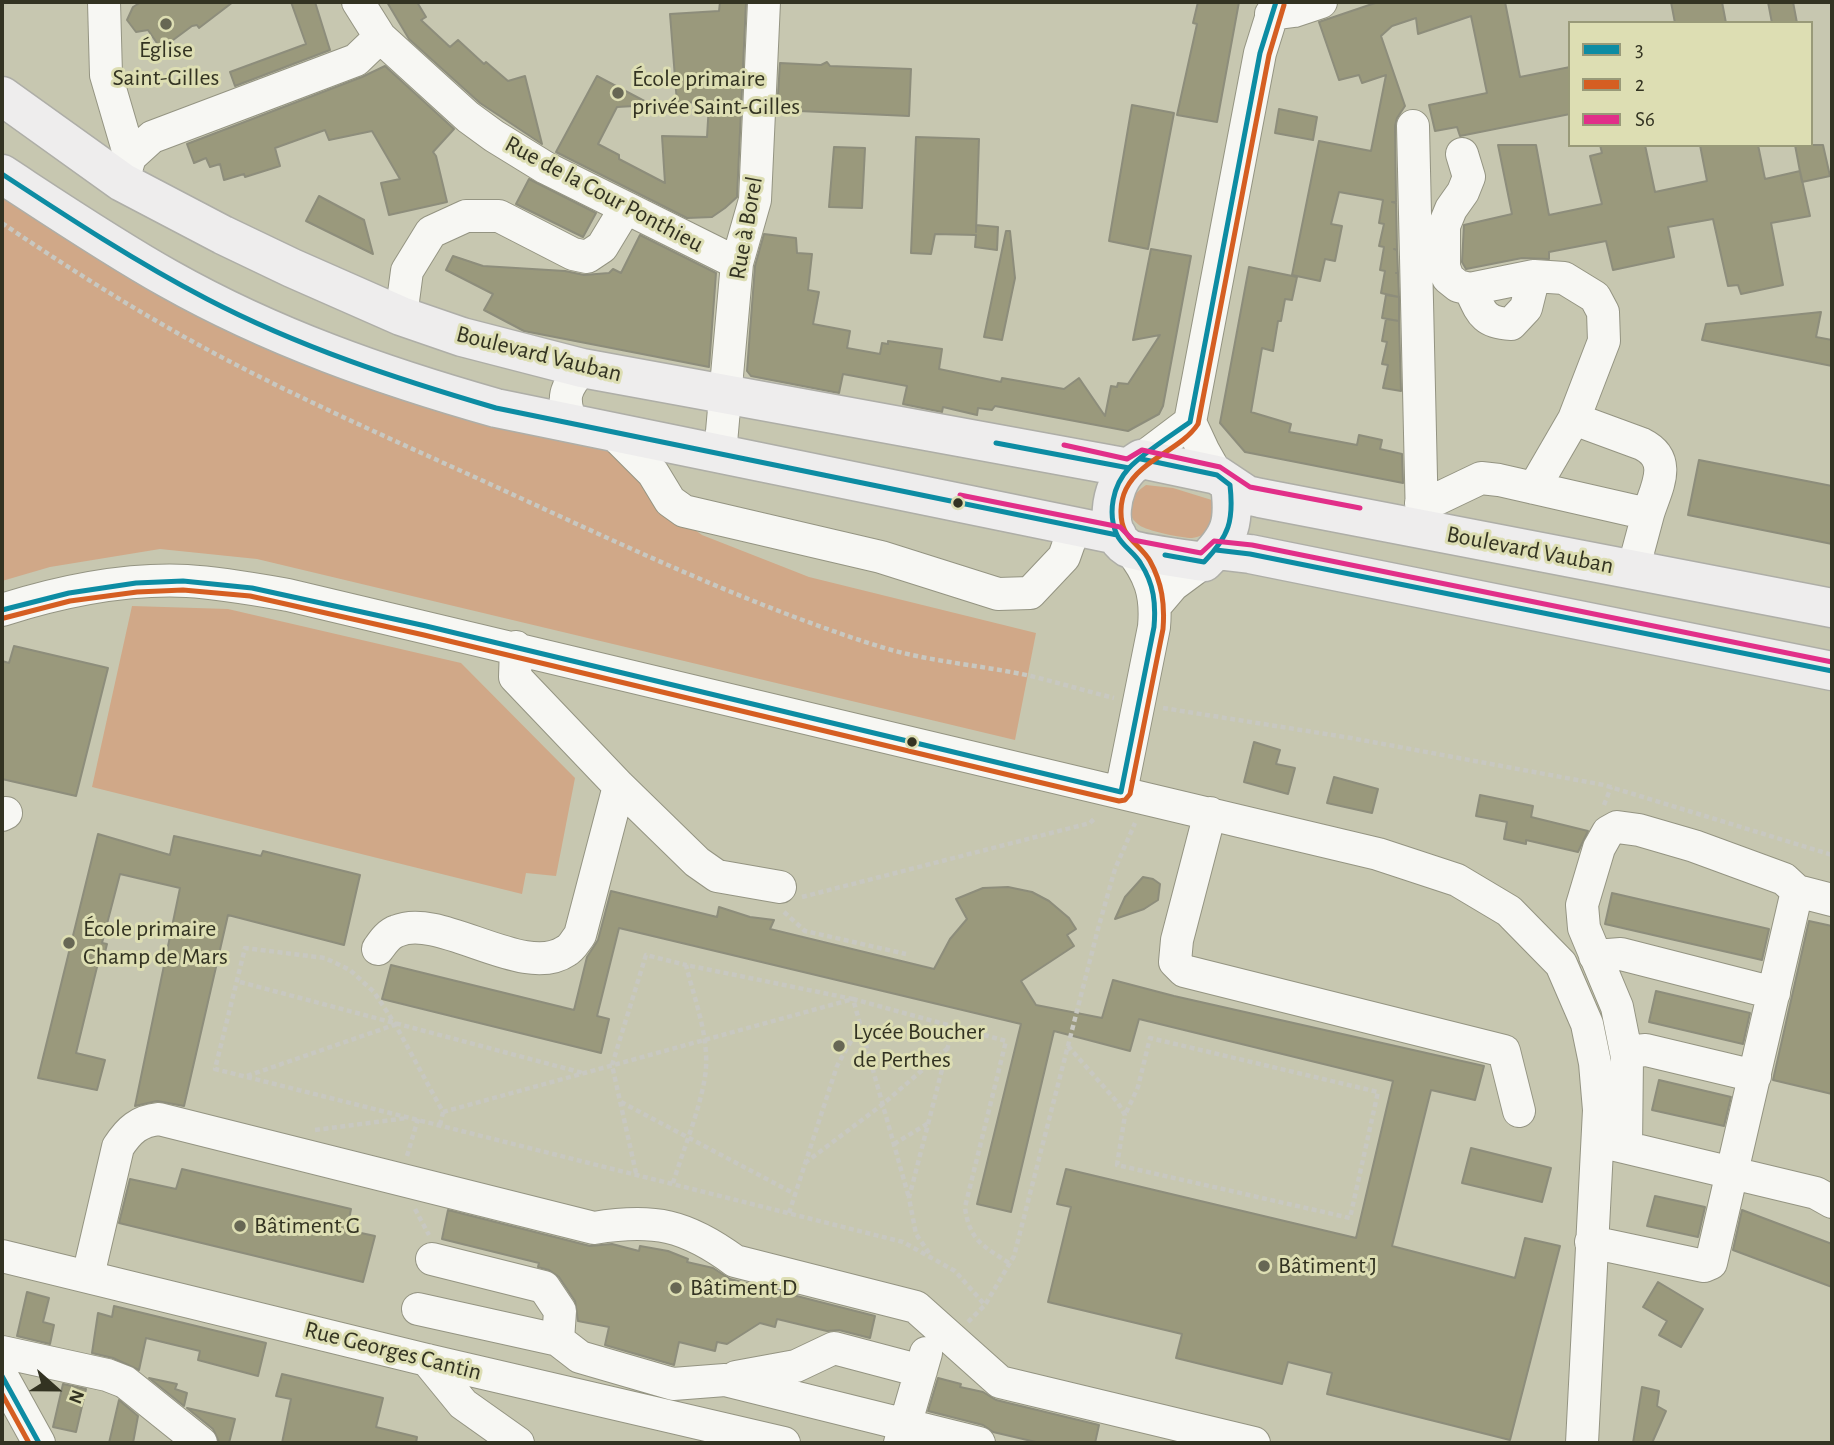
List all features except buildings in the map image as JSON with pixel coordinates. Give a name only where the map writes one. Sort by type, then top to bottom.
[{"type":"main road","name":"Boulevard Vauban","points":[[2,96],[280,263],[401,316],[462,337],[582,368],[726,395],[1135,463]]},
{"type":"main road","points":[[2,174],[171,280],[274,330],[340,359],[422,387],[496,408],[1075,526],[1123,542],[1210,556],[1250,554],[1832,671]]},
{"type":"main road","points":[[1123,542],[1112,511],[1113,498],[1118,485],[1135,463],[1224,480],[1233,504],[1230,528],[1210,556]]},
{"type":"main road","name":"Boulevard Vauban","points":[[1224,480],[1247,495],[1422,516],[1633,570],[1832,608]]},
{"type":"street","points":[[104,2],[106,75],[126,169]]},
{"type":"street","name":"Rue de la Cour Ponthieu","points":[[358,2],[380,37],[468,117],[494,136],[546,168],[737,263]]},
{"type":"street","name":"Rue à Borel","points":[[720,454],[737,263],[755,200],[764,2]]},
{"type":"street","points":[[1224,480],[1203,450],[1191,422],[1260,53],[1274,8],[1294,11],[1321,2]]},
{"type":"street","points":[[126,169],[152,137],[356,60],[380,37]]},
{"type":"street","points":[[1413,126],[1422,516]]},
{"type":"street","points":[[1462,154],[1469,177],[1444,226],[1444,267],[1448,278],[1458,286],[1470,289],[1534,276],[1564,278],[1595,298],[1603,312],[1604,341],[1574,419],[1534,488]]},
{"type":"street","points":[[401,316],[407,271],[431,232],[466,216],[499,216],[573,254],[587,257],[602,247],[625,209]]},
{"type":"street","points":[[1470,289],[1483,316],[1497,323],[1511,324],[1526,308],[1534,276]]},
{"type":"street","points":[[571,423],[564,402],[567,386],[582,368]]},
{"type":"street","points":[[1574,419],[1642,444],[1659,457],[1661,471],[1633,570]]},
{"type":"street","points":[[1135,463],[1191,422]]},
{"type":"street","points":[[612,432],[653,473],[670,501],[684,511],[881,556],[998,594],[1030,593],[1064,557],[1075,526]]},
{"type":"street","points":[[1422,516],[1437,499],[1480,478],[1648,514]]},
{"type":"street","points":[[1123,542],[1141,563],[1156,605],[1138,704],[1130,794]]},
{"type":"street","points":[[1156,605],[1173,585],[1210,556]]},
{"type":"street","points":[[2,610],[42,597],[96,586],[186,581],[233,585],[516,647],[1378,853],[1457,880],[1509,911],[1561,964],[1587,1024],[1595,1063],[1599,1110],[1611,1144]]},
{"type":"street","points":[[516,647],[515,677],[619,786],[697,862],[717,876],[780,895]]},
{"type":"street","points":[[378,949],[387,937],[399,929],[425,929],[536,960],[568,951],[580,935],[619,786]]},
{"type":"street","points":[[1210,813],[1177,940],[1175,962],[1184,971],[1504,1051],[1519,1111]]},
{"type":"street","points":[[1582,1443],[1591,1242],[1626,1052],[1618,1007],[1584,928],[1583,905],[1598,848],[1608,832],[1617,827],[1639,830],[1694,846],[1784,879],[1797,891],[1832,900]]},
{"type":"street","points":[[1591,1242],[1704,1266],[1711,1263],[1743,1176],[1755,1076],[1797,891]]},
{"type":"street","points":[[1595,956],[1621,954],[1774,993]]},
{"type":"street","points":[[1626,1052],[1646,1051],[1755,1076]]},
{"type":"street","points":[[88,1276],[118,1147],[128,1132],[145,1120],[159,1119],[594,1228],[639,1223],[681,1231],[713,1245],[735,1261],[916,1307],[933,1355],[902,1434]]},
{"type":"street","points":[[1611,1144],[1816,1194],[1832,1202]]},
{"type":"street","name":"Rue Georges Cantin","points":[[2,1256],[426,1360],[704,1435],[784,1443]]},
{"type":"street","points":[[432,1259],[544,1287],[560,1311],[558,1340]]},
{"type":"street","points":[[418,1309],[558,1340],[580,1357],[673,1384],[725,1380],[796,1366],[834,1348],[933,1355],[1000,1382],[1254,1443]]},
{"type":"street","points":[[2,1352],[107,1375],[125,1382],[201,1443]]},
{"type":"street","points":[[426,1360],[463,1404],[518,1443]]},
{"type":"street","points":[[2,1376],[39,1443]]},
{"type":"street","points":[[725,1380],[902,1434],[979,1443]]},
{"type":"path","points":[[2,223],[76,273],[152,318],[276,385],[561,517],[803,621],[923,658],[1030,676],[1138,704],[1351,738],[1604,785],[1832,855]]},
{"type":"path","points":[[933,1355],[985,1305],[1014,1255],[1115,869],[1135,825],[1130,794]]},
{"type":"path","points":[[906,954],[805,931],[781,910],[780,895],[1090,823],[1096,817]]},
{"type":"path","points":[[439,1125],[443,1112],[396,1024],[374,992],[350,970],[325,958],[245,948],[215,1069],[902,1242],[955,1270],[985,1305]]},
{"type":"path","points":[[636,1173],[612,1065],[646,955],[853,999],[1006,1041],[965,1207],[968,1226],[981,1245],[1009,1263]]},
{"type":"path","points":[[673,1183],[704,1085],[706,1066],[705,1040],[686,965]]},
{"type":"path","points":[[240,982],[584,1073]]},
{"type":"path","points":[[853,999],[909,1198],[916,1234],[931,1256]]},
{"type":"path","points":[[443,1112],[853,999]]},
{"type":"path","points":[[246,1077],[396,1024]]},
{"type":"path","points":[[789,1213],[837,1066],[860,1024]]},
{"type":"path","points":[[909,1198],[953,1027]]},
{"type":"path","points":[[1068,1046],[1118,1103],[1125,1115],[1117,1165],[1350,1218],[1378,1092],[1150,1038],[1138,1087],[1125,1115]]},
{"type":"path","points":[[805,1163],[883,1104],[948,1048]]},
{"type":"path","points":[[620,1101],[795,1194]]},
{"type":"path","points":[[306,1131],[412,1118]]},
{"type":"path","points":[[894,1144],[928,1124]]},
{"type":"shaded area","points":[[2,183],[311,362],[475,423],[609,448],[672,513],[702,535],[809,577],[1036,633],[1015,740],[257,559],[160,549],[50,567],[2,581]]},
{"type":"shaded area","points":[[1146,485],[1173,488],[1215,501],[1213,530],[1198,537],[1187,538],[1139,525],[1129,509],[1132,498]]},
{"type":"shaded area","points":[[132,606],[228,609],[461,663],[575,778],[556,876],[526,873],[522,894],[92,787]]},
{"type":"transit line","name":"3","points":[[1121,792],[1154,627],[1155,610],[1153,594],[1145,572],[1117,535],[1112,518],[1113,500],[1119,483],[1129,468],[1190,422],[1260,53],[1276,2]]},
{"type":"transit line","name":"2","points":[[4,618],[70,601],[137,592],[183,590],[250,596],[1119,801],[1125,800],[1130,794],[1163,629],[1164,611],[1154,569],[1123,526],[1122,499],[1126,489],[1141,470],[1182,441],[1198,424],[1269,55],[1284,5]]},
{"type":"transit line","name":"3","points":[[2,174],[129,255],[207,299],[313,347],[422,385],[496,408],[1117,535]]},
{"type":"transit line","name":"3","points":[[996,443],[1129,468]]},
{"type":"transit line","name":"S6","points":[[1064,445],[1127,459],[1142,450],[1220,467],[1250,487],[1360,508]]},
{"type":"transit line","name":"3","points":[[1141,459],[1217,475],[1230,485],[1231,509],[1228,527],[1219,544],[1204,562],[1165,555]]},
{"type":"transit line","name":"S6","points":[[960,495],[1120,527],[1133,540],[1201,553],[1214,541],[1252,545],[1832,662]]},
{"type":"transit line","name":"3","points":[[1216,550],[1250,554],[1832,671]]},
{"type":"transit line","name":"3","points":[[2,610],[69,593],[136,583],[183,581],[252,588],[426,626],[1121,792]]},
{"type":"transit line","name":"3","points":[[2,1376],[39,1443]]},
{"type":"transit line","name":"2","points":[[2,1394],[29,1443]]},
{"type":"place","name":"Église Saint-Gilles","points":[[166,24]]},
{"type":"place","name":"École primaire privée Saint-Gilles","points":[[618,93]]},
{"type":"place","name":"École primaire Champ de Mars","points":[[69,943]]},
{"type":"place","name":"Lycée Boucher de Perthes","points":[[839,1046]]},
{"type":"place","name":"Bâtiment G","points":[[240,1226]]},
{"type":"place","name":"Bâtiment J","points":[[1264,1266]]},
{"type":"place","name":"Bâtiment D","points":[[676,1288]]}]
